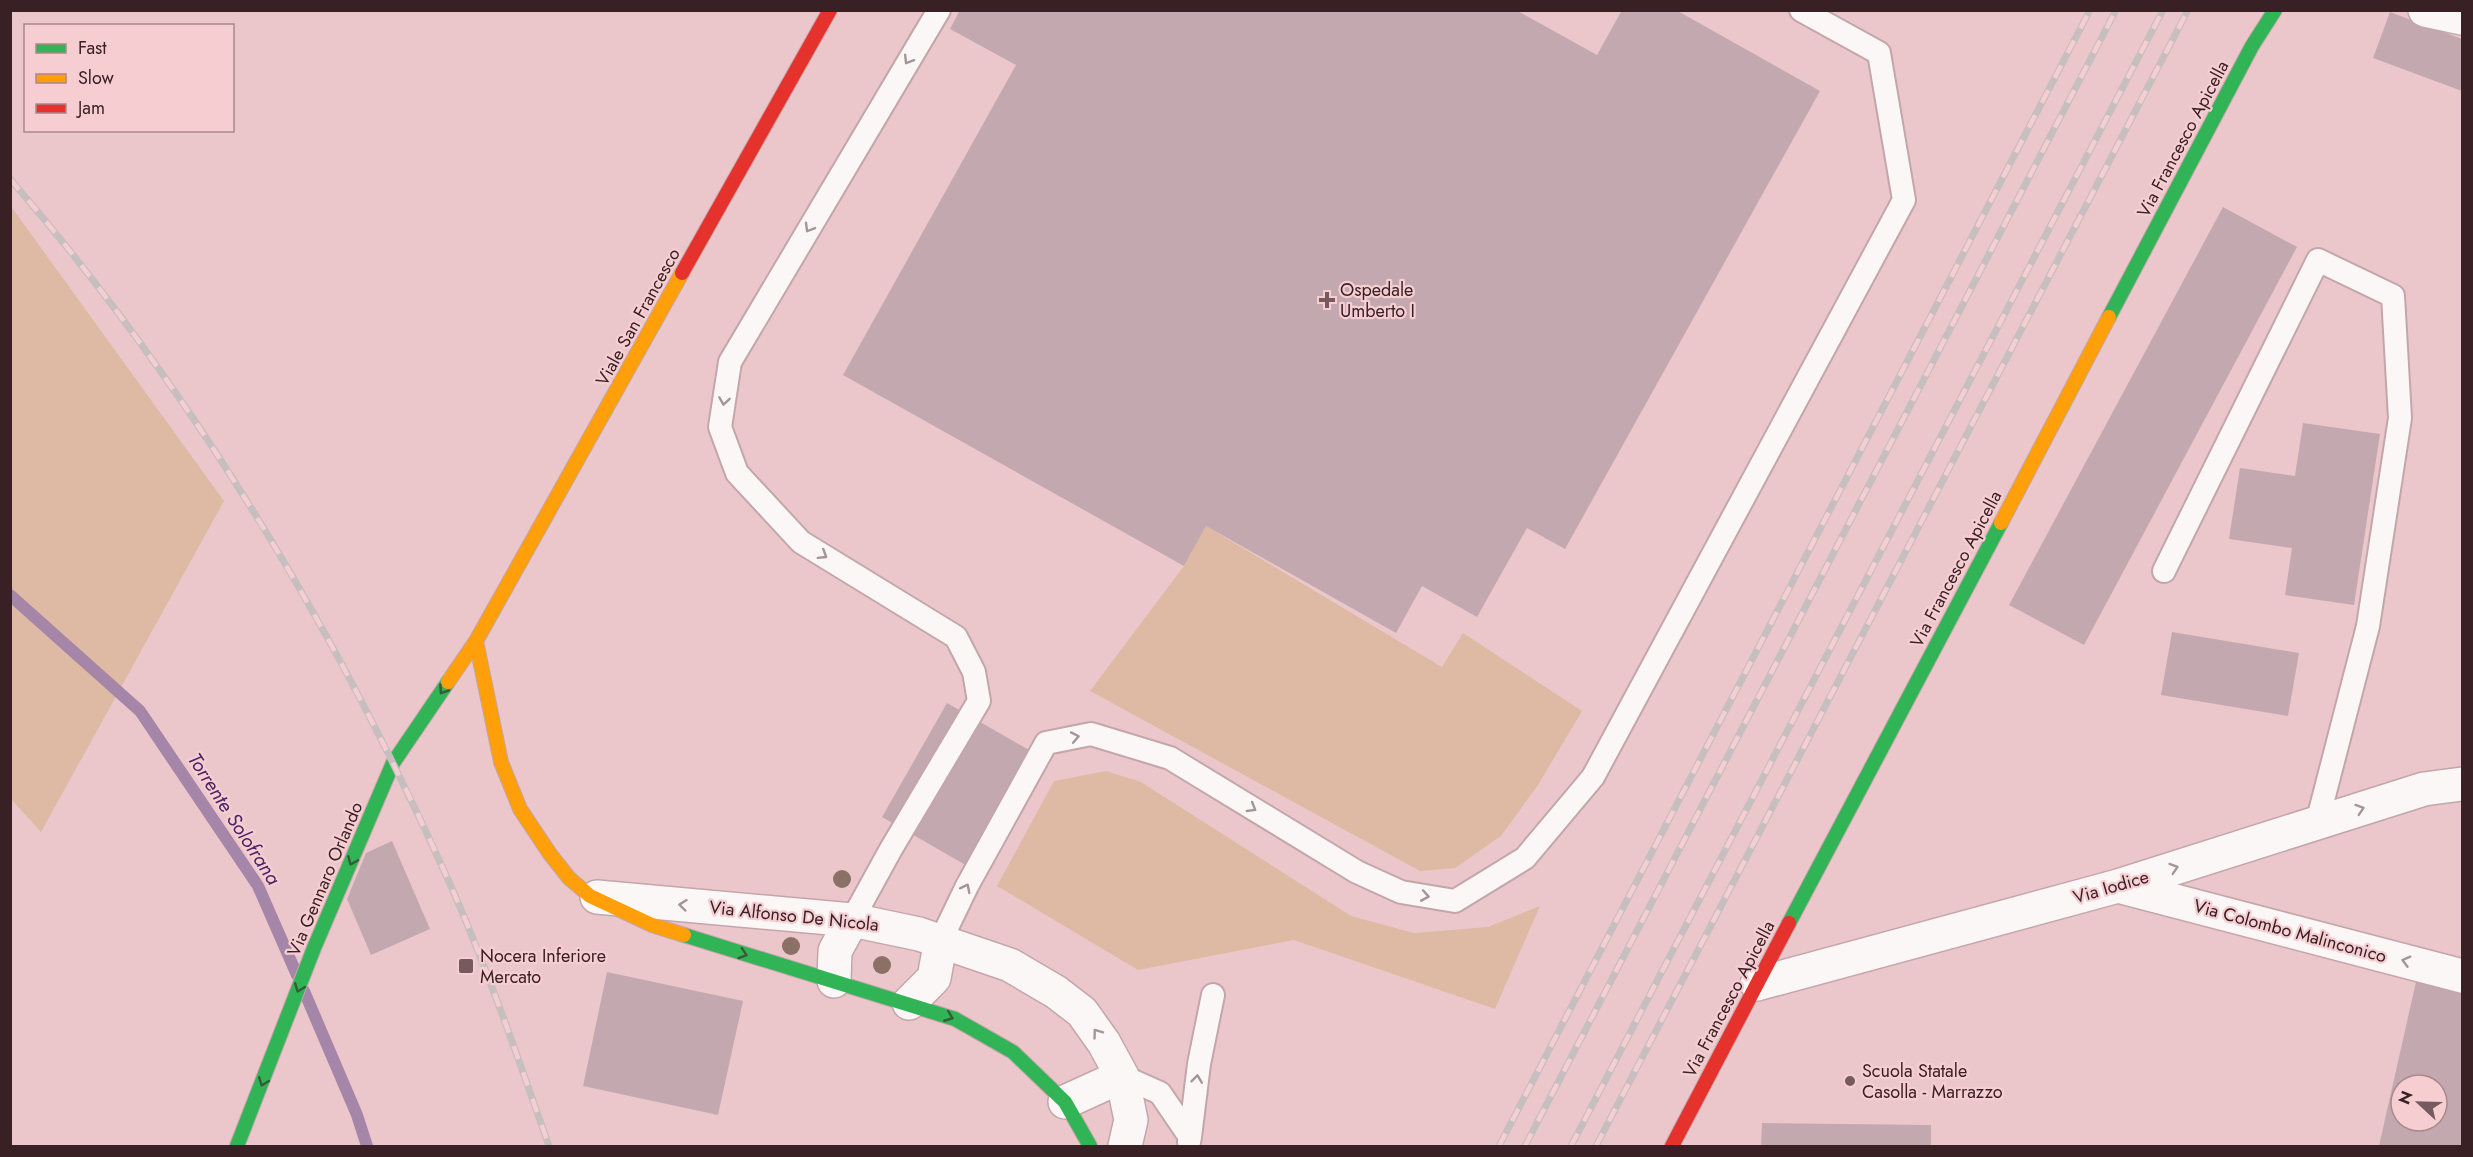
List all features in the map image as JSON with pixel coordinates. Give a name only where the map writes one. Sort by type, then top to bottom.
[{"type":"street","name":"Viale San Francesco","points":[[476,641],[830,10]]},
{"type":"street","name":"Via Francesco Apicella","points":[[1672,1146],[2252,46],[2275,10]]},
{"type":"street","points":[[2425,10],[2463,18]]},
{"type":"street","name":"Via Alfonso De Nicola","points":[[476,641],[501,762],[520,808],[550,854],[569,878],[590,896],[652,925],[955,1019],[1013,1052],[1065,1102],[1090,1146]]},
{"type":"street","name":"Via Gennaro Orlando","points":[[237,1146],[314,948],[393,763],[476,641]]},
{"type":"street","name":"Via Iodice","points":[[1757,984],[2118,886],[2424,789],[2463,784]]},
{"type":"street","name":"Via Colombo Malinconico","points":[[2118,886],[2463,976]]},
{"type":"street","name":"Via Alfonso De Nicola","points":[[590,896],[852,920],[891,926],[941,940],[1010,965],[1056,992],[1082,1012],[1104,1043],[1122,1076],[1131,1120],[1125,1146]]},
{"type":"street","points":[[834,981],[835,951],[852,920]]},
{"type":"street","points":[[909,1003],[934,978],[941,940]]},
{"type":"street","points":[[1065,1102],[1122,1076]]},
{"type":"lane","points":[[852,920],[891,849],[980,701],[974,672],[956,637],[801,542],[737,473],[720,427],[730,362],[939,10]]},
{"type":"lane","points":[[941,940],[967,886],[1046,743],[1091,735],[1170,758],[1357,872],[1401,891],[1455,902],[1525,858],[1593,777],[1904,200],[1879,53],[1801,10]]},
{"type":"lane","points":[[2164,571],[2318,260],[2393,296],[2400,418],[2368,626],[2317,823]]},
{"type":"lane","points":[[1189,1142],[1199,1064],[1213,995]]},
{"type":"lane","points":[[1122,1076],[1160,1093],[1189,1142]]},
{"type":"shaded area","points":[[10,205],[224,501],[41,832],[11,799]]},
{"type":"shaded area","points":[[1206,526],[1442,667],[1463,633],[1582,711],[1538,785],[1501,836],[1455,868],[1420,871],[1090,691],[1184,566]]},
{"type":"shaded area","points":[[1106,771],[1141,782],[1351,916],[1414,933],[1488,927],[1540,906],[1495,1009],[1294,940],[1138,970],[997,886],[1054,781]]},
{"type":"building","points":[[960,10],[1516,10],[1597,55],[1622,10],[1676,10],[1820,91],[1565,549],[1527,528],[1477,617],[1422,586],[1396,633],[1206,526],[1184,566],[843,375],[1016,65],[950,29]]},
{"type":"building","points":[[2390,12],[2462,39],[2462,91],[2373,58]]},
{"type":"building","points":[[2223,207],[2297,247],[2084,645],[2009,605]]},
{"type":"building","points":[[2303,423],[2380,434],[2354,605],[2285,595],[2292,548],[2229,539],[2240,468],[2295,476]]},
{"type":"building","points":[[2172,632],[2299,653],[2288,716],[2161,695]]},
{"type":"building","points":[[947,703],[1048,761],[983,875],[882,817]]},
{"type":"building","name":"Nocera Inferiore Mercato","points":[[392,841],[430,929],[371,955],[347,899],[366,853]]},
{"type":"building","points":[[607,972],[743,1001],[718,1115],[583,1086]]},
{"type":"building","points":[[2418,973],[2462,983],[2462,1146],[2379,1146],[2389,1102],[2389,1133],[2449,1133],[2449,1073],[2395,1073]]},
{"type":"building","points":[[1762,1123],[1931,1125],[1931,1146],[1761,1146]]},
{"type":"waterway","name":"Torrente Solofrana","points":[[10,595],[140,711],[258,886],[297,975]]},
{"type":"waterway","name":"Torrente Solofrana","points":[[304,991],[357,1115],[367,1146]]},
{"type":"railway","points":[[1499,1146],[2090,10]]},
{"type":"railway","points":[[1525,1146],[2116,10]]},
{"type":"railway","points":[[1571,1146],[2163,10]]},
{"type":"railway","points":[[1596,1146],[2188,10]]},
{"type":"railway","points":[[10,179],[77,259],[140,342],[256,516],[309,606],[359,697],[450,884],[490,981],[549,1146]]},
{"type":"traffic: fast","points":[[2109,317],[2252,46],[2275,10]]},
{"type":"traffic: fast","points":[[1789,923],[2001,523]]},
{"type":"traffic: fast","points":[[237,1146],[314,948],[393,763],[448,682]]},
{"type":"traffic: fast","points":[[684,935],[955,1019],[1013,1052],[1065,1102],[1090,1146]]},
{"type":"traffic: slow","points":[[448,682],[476,641],[682,273]]},
{"type":"traffic: slow","points":[[2001,523],[2109,317]]},
{"type":"traffic: slow","points":[[476,641],[501,762],[520,809],[550,854],[569,878],[590,896],[652,925],[684,935]]},
{"type":"traffic: jam","points":[[682,273],[830,10]]},
{"type":"traffic: jam","points":[[1672,1146],[1789,923]]},
{"type":"place","name":"Ospedale Umberto I","points":[[1327,300]]},
{"type":"place","name":"Nocera Inferiore Mercato","points":[[466,966]]},
{"type":"place","name":"Scuola Statale Casolla - Marrazzo","points":[[1850,1081]]}]
